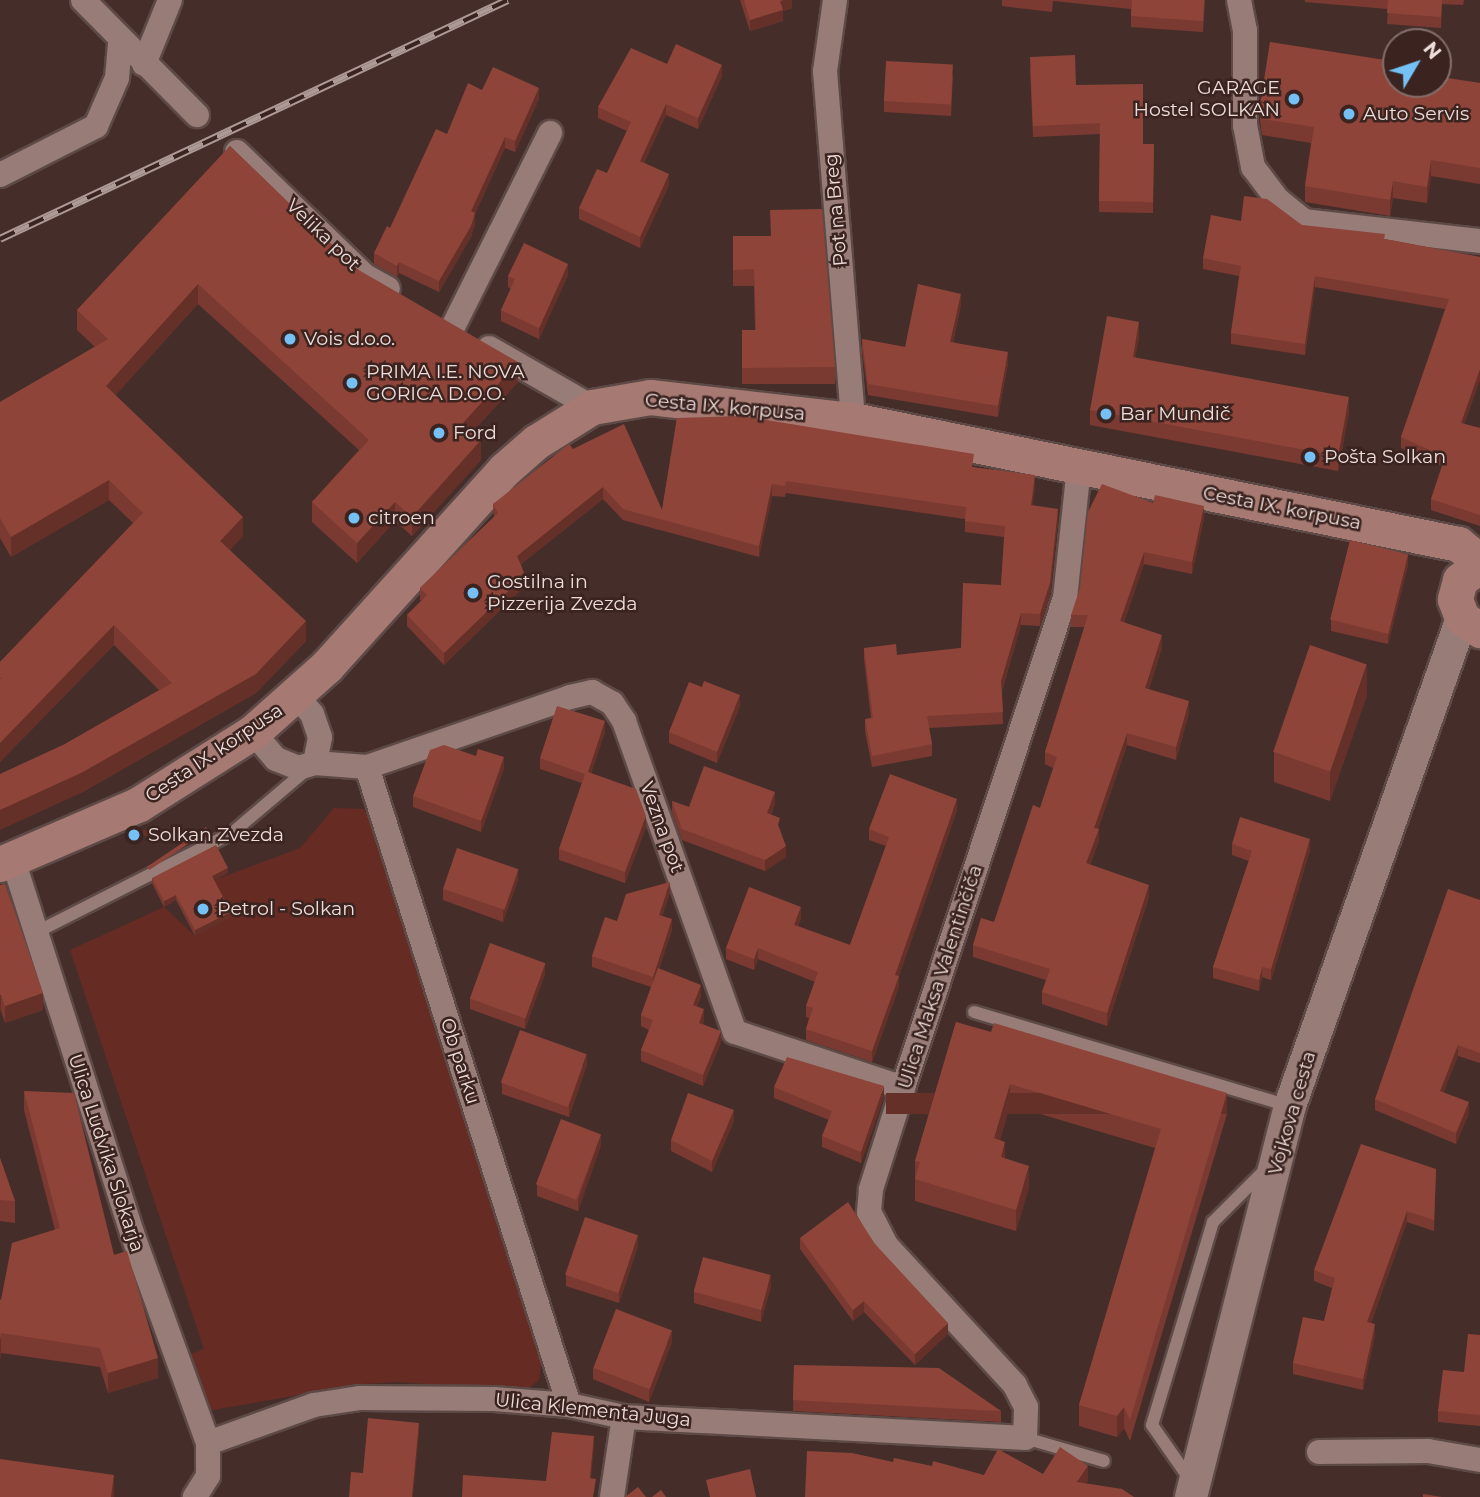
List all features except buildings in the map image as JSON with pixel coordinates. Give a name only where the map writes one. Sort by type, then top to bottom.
[{"type":"main road","name":"Cesta IX. korpusa","points":[[6,862],[139,804],[253,732],[296,695],[372,619],[449,527],[504,470],[536,442],[592,407],[650,397],[853,420],[1396,531],[1473,601]]},
{"type":"street","points":[[83,0],[197,115]]},
{"type":"street","points":[[144,64],[170,0]]},
{"type":"street","name":"Pot na Breg","points":[[835,0],[825,71],[853,420]]},
{"type":"street","points":[[1239,0],[1245,30],[1245,125],[1253,167],[1277,199],[1304,221],[1480,242]]},
{"type":"street","points":[[0,175],[96,126],[117,78],[120,40]]},
{"type":"street","points":[[453,327],[550,133]]},
{"type":"street","name":"Velika pot","points":[[237,152],[365,276],[409,302]]},
{"type":"street","points":[[431,314],[592,407]]},
{"type":"street","name":"Ulica Maksa Valentinčiča","points":[[1025,1438],[1026,1407],[1015,1385],[886,1245],[869,1212],[871,1189],[903,1088],[1065,598],[1079,468]]},
{"type":"street","name":"Vojkova cesta","points":[[1192,1491],[1290,1107],[1473,601]]},
{"type":"street","name":"Vezna pot","points":[[367,767],[570,697],[592,692],[612,703],[624,721],[736,1032],[903,1088]]},
{"type":"street","points":[[296,695],[312,714],[320,737],[315,763]]},
{"type":"street","points":[[253,732],[276,759],[298,768],[315,763],[367,767]]},
{"type":"street","name":"Ob parku","points":[[367,767],[569,1405]]},
{"type":"street","name":"Ulica Ludvika Slokarja","points":[[6,862],[37,932],[132,1233],[208,1443]]},
{"type":"street","name":"Ulica Klementa Juga","points":[[208,1443],[314,1405],[360,1398],[494,1399],[569,1405],[624,1417],[1025,1438]]},
{"type":"street","points":[[612,1497],[624,1417]]},
{"type":"street","points":[[195,1497],[208,1476],[208,1443]]},
{"type":"street","points":[[1319,1452],[1427,1451],[1480,1460]]},
{"type":"lane","points":[[37,932],[232,833],[315,763]]},
{"type":"lane","points":[[974,1012],[1290,1107]]},
{"type":"lane","points":[[1192,1491],[1152,1425],[1213,1222],[1279,1155]]},
{"type":"lane","points":[[1025,1438],[1104,1461]]},
{"type":"shaded area","points":[[334,808],[364,809],[378,835],[542,1359],[539,1380],[524,1391],[398,1382],[362,1384],[207,1411],[187,1356],[204,1349],[70,950],[164,907],[195,936],[231,917],[212,881],[300,848]]},
{"type":"railway","points":[[0,239],[508,0]]},
{"type":"place","name":"GARAGE Hostel SOLKAN","points":[[1294,99]]},
{"type":"place","name":"Auto Servis","points":[[1349,114]]},
{"type":"place","name":"Vois d.o.o.","points":[[290,339]]},
{"type":"place","name":"PRIMA I.E. NOVA GORICA D.O.O.","points":[[352,383]]},
{"type":"place","name":"Bar Mundič","points":[[1106,414]]},
{"type":"place","name":"Ford","points":[[439,433]]},
{"type":"place","name":"Pošta Solkan","points":[[1310,457]]},
{"type":"place","name":"citroen","points":[[354,518]]},
{"type":"place","name":"Gostilna in Pizzerija Zvezda","points":[[473,593]]},
{"type":"place","name":"Solkan Zvezda","points":[[134,835]]},
{"type":"place","name":"Petrol - Solkan","points":[[203,909]]}]
